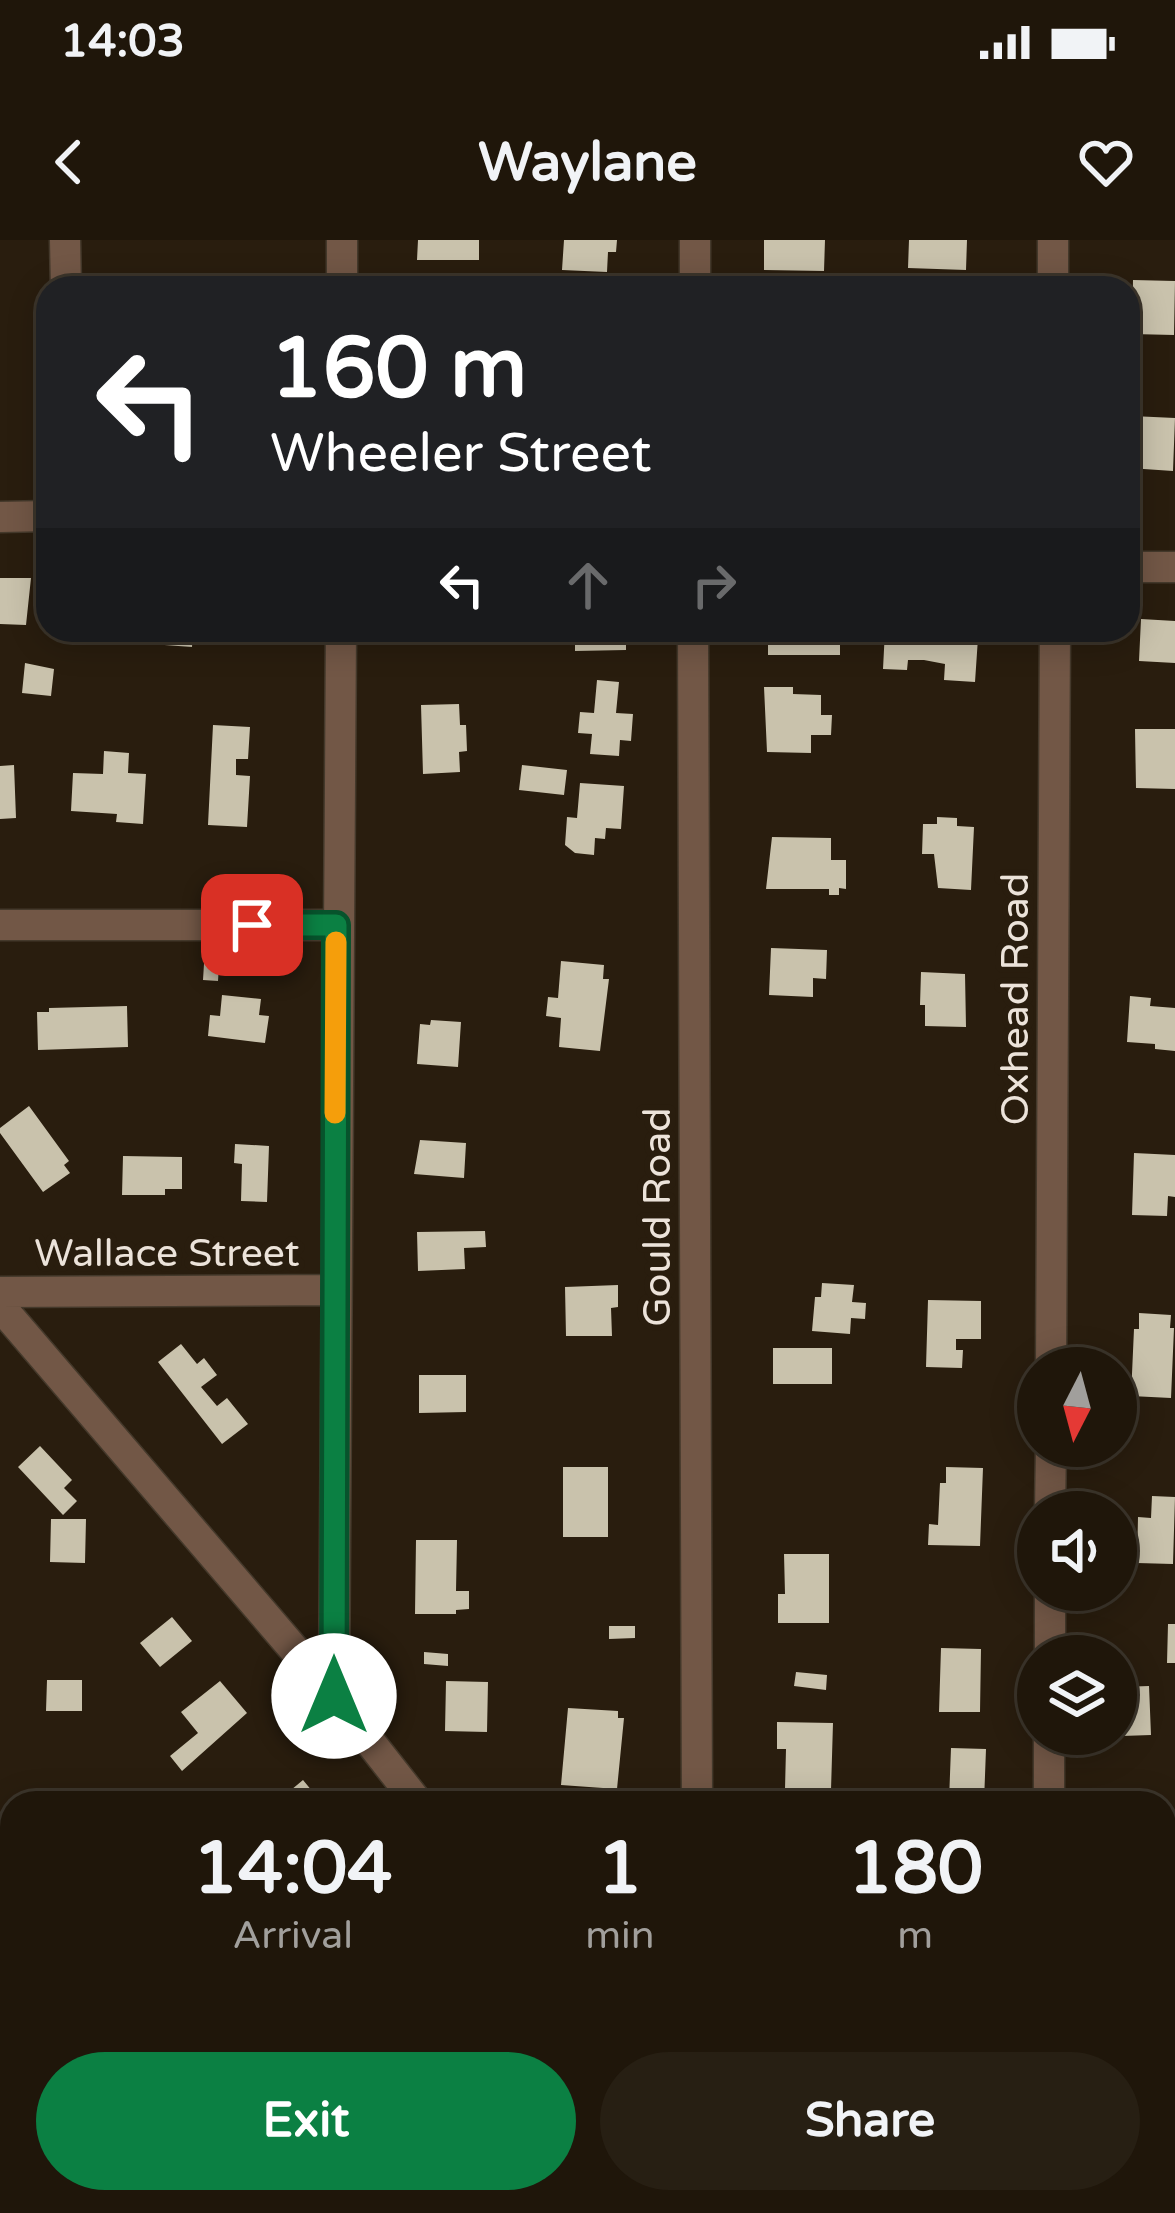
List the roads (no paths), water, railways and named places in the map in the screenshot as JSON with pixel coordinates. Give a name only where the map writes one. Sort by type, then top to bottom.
[{"type":"street","points":[[65,240],[66,276]]},
{"type":"street","points":[[342,240],[342,276]]},
{"type":"street","points":[[695,240],[695,276]]},
{"type":"street","points":[[1053,240],[1053,276]]},
{"type":"street","points":[[0,517],[36,516]]},
{"type":"street","points":[[1140,567],[1175,567]]},
{"type":"street","points":[[334,1696],[341,642]]},
{"type":"street","name":"Gould Road","points":[[693,642],[697,1791]]},
{"type":"street","name":"Oxhead Road","points":[[1051,1347],[1055,642]]},
{"type":"street","points":[[0,925],[336,925]]},
{"type":"street","name":"Wallace Street","points":[[0,1292],[334,1290]]},
{"type":"street","points":[[0,1306],[334,1696],[409,1791]]},
{"type":"street","points":[[1049,1755],[1049,1791]]}]
